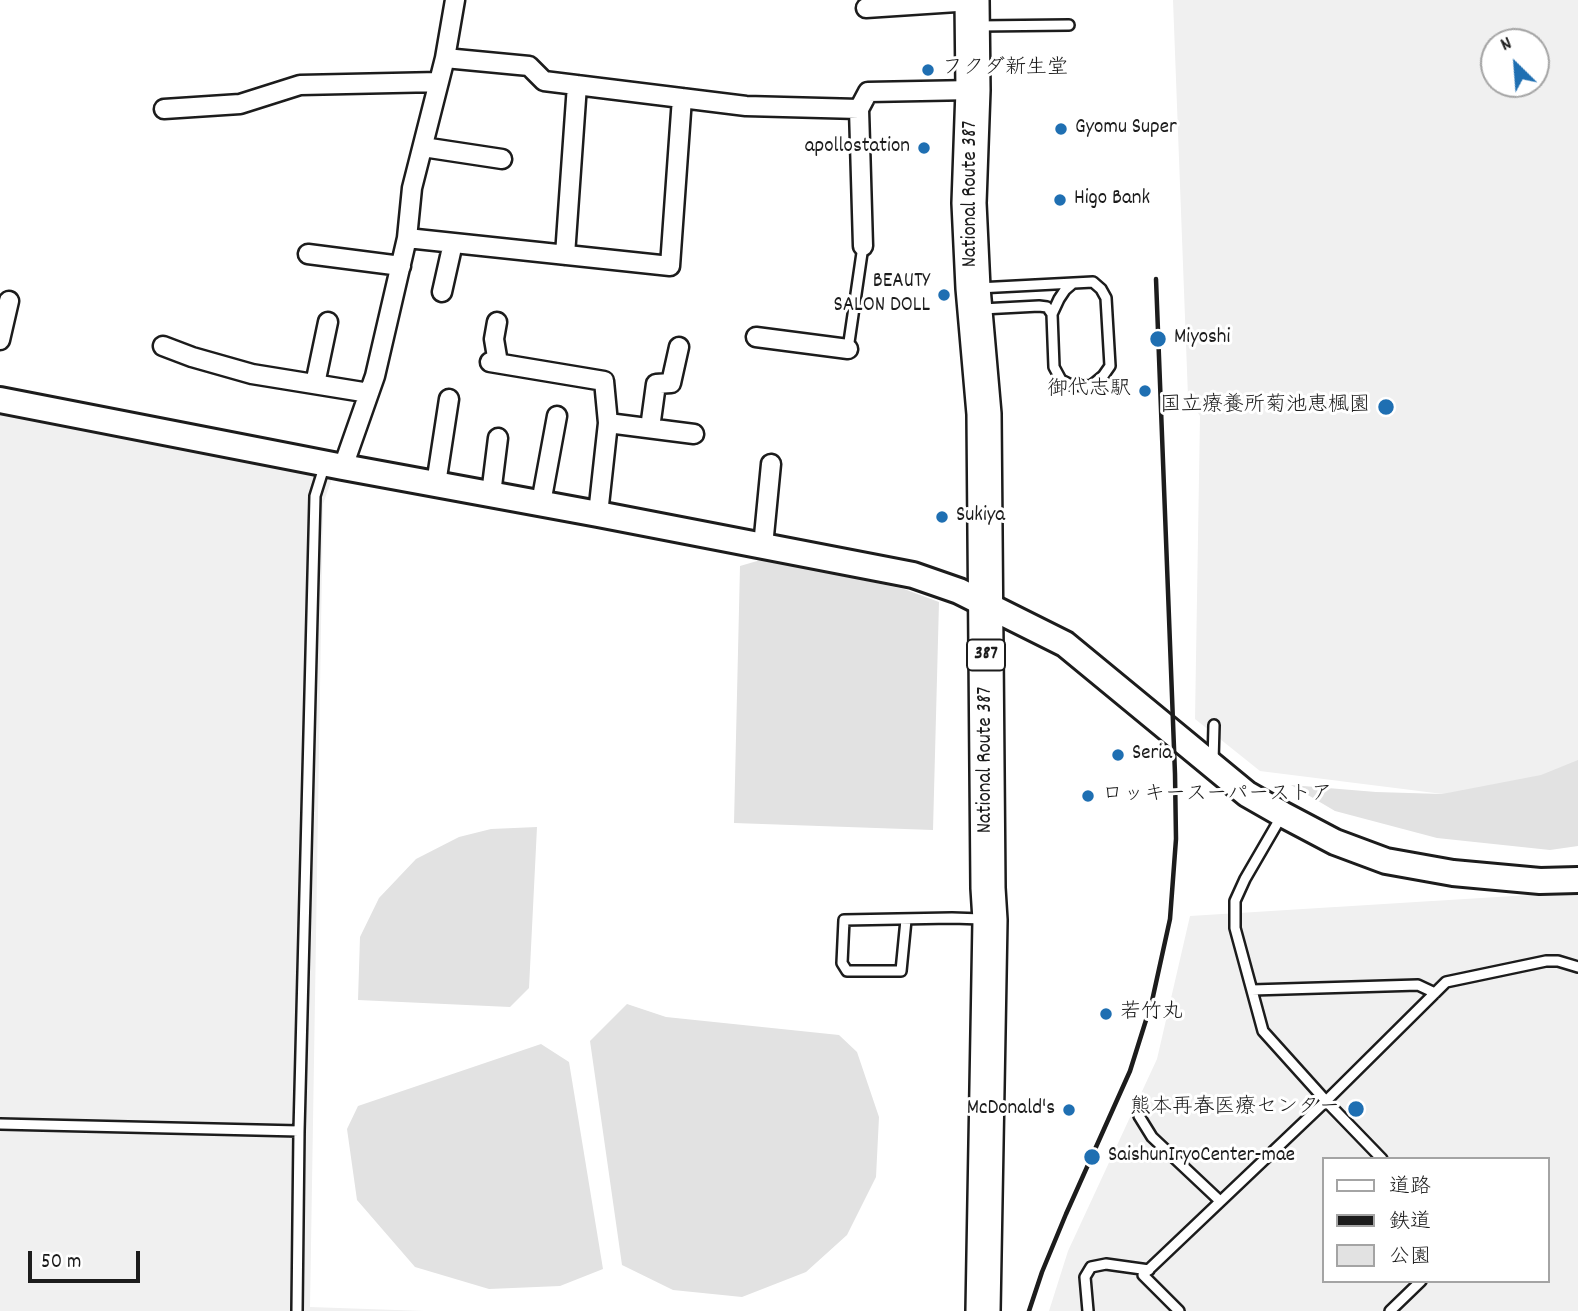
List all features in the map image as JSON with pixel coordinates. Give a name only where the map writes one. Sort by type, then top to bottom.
[{"type":"highway","name":"National Route 387","points":[[973,9],[969,203],[984,414],[990,920],[983,1311]]},
{"type":"street","points":[[334,465],[375,376],[407,238],[412,188],[445,58],[455,0]]},
{"type":"street","points":[[866,8],[973,9]]},
{"type":"street","points":[[445,58],[529,65],[544,81],[746,106],[859,109]]},
{"type":"street","points":[[164,109],[240,104],[300,85],[439,82]]},
{"type":"street","points":[[565,255],[577,85]]},
{"type":"street","points":[[863,246],[859,109],[868,92],[973,90]]},
{"type":"street","points":[[407,238],[670,266],[682,98]]},
{"type":"street","points":[[423,148],[502,159]]},
{"type":"street","points":[[442,292],[453,243]]},
{"type":"street","points":[[308,254],[401,266]]},
{"type":"street","points":[[0,340],[9,301]]},
{"type":"street","points":[[315,384],[328,322]]},
{"type":"street","points":[[497,322],[494,362],[604,381],[608,423],[598,514]]},
{"type":"street","points":[[756,337],[848,349]]},
{"type":"street","points":[[163,346],[252,374],[369,393]]},
{"type":"street","points":[[650,428],[656,384],[671,383],[679,347]]},
{"type":"street","points":[[436,484],[449,399]]},
{"type":"street","points":[[0,400],[913,575],[959,591],[1065,644],[1247,793],[1335,842],[1387,861],[1453,873],[1540,881],[1578,880]]},
{"type":"street","points":[[541,503],[557,416]]},
{"type":"street","points":[[608,423],[694,434]]},
{"type":"street","points":[[491,494],[498,438]]},
{"type":"street","points":[[763,546],[771,464]]},
{"type":"lane","points":[[973,9],[1069,25]]},
{"type":"lane","points":[[848,349],[863,246]]},
{"type":"lane","points":[[974,299],[1074,283],[1093,282],[1106,298],[1110,366],[1104,376],[1091,386],[1071,385],[1061,380],[1054,367],[1052,314],[1065,290],[1074,283]]},
{"type":"lane","points":[[974,299],[1047,307],[1052,314]]},
{"type":"lane","points":[[297,1311],[315,496],[334,465]]},
{"type":"lane","points":[[1213,765],[1214,725]]},
{"type":"lane","points":[[1282,814],[1235,901],[1235,928],[1263,1031],[1380,1157]]},
{"type":"lane","points":[[906,920],[901,971],[847,971],[842,963],[844,920],[952,918],[990,920]]},
{"type":"lane","points":[[1173,1309],[1143,1275],[1326,1101],[1446,982],[1534,963],[1558,961],[1578,967]]},
{"type":"lane","points":[[1252,990],[1418,985],[1435,993]]},
{"type":"lane","points":[[1139,1116],[1152,1137],[1220,1201]]},
{"type":"lane","points":[[0,1124],[299,1131]]},
{"type":"lane","points":[[1088,1311],[1085,1278],[1091,1267],[1106,1264],[1149,1269]]},
{"type":"lane","points":[[1390,1311],[1418,1283]]},
{"type":"shaded area","name":"国立療養所菊池恵楓園","points":[[1173,0],[1578,0],[1578,811],[1260,771],[1195,719],[1200,416],[1188,397]]},
{"type":"shaded area","points":[[0,412],[333,476],[323,504],[310,1307],[425,1311],[0,1311]]},
{"type":"shaded area","name":"熊本再春医療センター","points":[[1578,892],[1578,1311],[1049,1311],[1068,1251],[1157,1059],[1190,916]]},
{"type":"green space","points":[[764,559],[904,589],[939,602],[933,830],[734,823],[740,566]]},
{"type":"green space","points":[[1578,760],[1578,846],[1550,850],[1437,838],[1335,811],[1291,785],[1442,794],[1541,775]]},
{"type":"green space","points":[[537,827],[529,988],[510,1007],[358,1000],[360,937],[379,898],[416,859],[459,837],[491,829]]},
{"type":"green space","points":[[627,1004],[666,1017],[839,1035],[857,1052],[879,1117],[876,1177],[847,1235],[806,1272],[742,1297],[673,1290],[622,1265],[590,1041]]},
{"type":"green space","points":[[541,1044],[569,1062],[603,1269],[560,1286],[489,1289],[415,1267],[357,1200],[347,1129],[358,1106]]},
{"type":"railway","points":[[1029,1311],[1066,1214],[1130,1071],[1152,1001],[1170,919],[1176,839],[1175,774],[1156,279]]},
{"type":"place","name":"フクダ新生堂","points":[[928,70]]},
{"type":"place","name":"Gyomu Super","points":[[1061,129]]},
{"type":"place","name":"apollostation","points":[[924,148]]},
{"type":"place","name":"Higo Bank","points":[[1060,200]]},
{"type":"place","name":"BEAUTY SALON DOLL","points":[[944,295]]},
{"type":"place","name":"Miyoshi","points":[[1158,339]]},
{"type":"place","name":"御代志駅","points":[[1145,391]]},
{"type":"place","name":"国立療養所菊池恵楓園","points":[[1386,407]]},
{"type":"place","name":"Sukiya","points":[[942,517]]},
{"type":"place","name":"Seria","points":[[1118,755]]},
{"type":"place","name":"ロッキースーパーストア","points":[[1088,796]]},
{"type":"place","name":"若竹丸","points":[[1106,1014]]},
{"type":"place","name":"熊本再春医療センター","points":[[1356,1109]]},
{"type":"place","name":"McDonald's","points":[[1069,1110]]},
{"type":"place","name":"SaishunIryoCenter-mae","points":[[1092,1157]]}]
